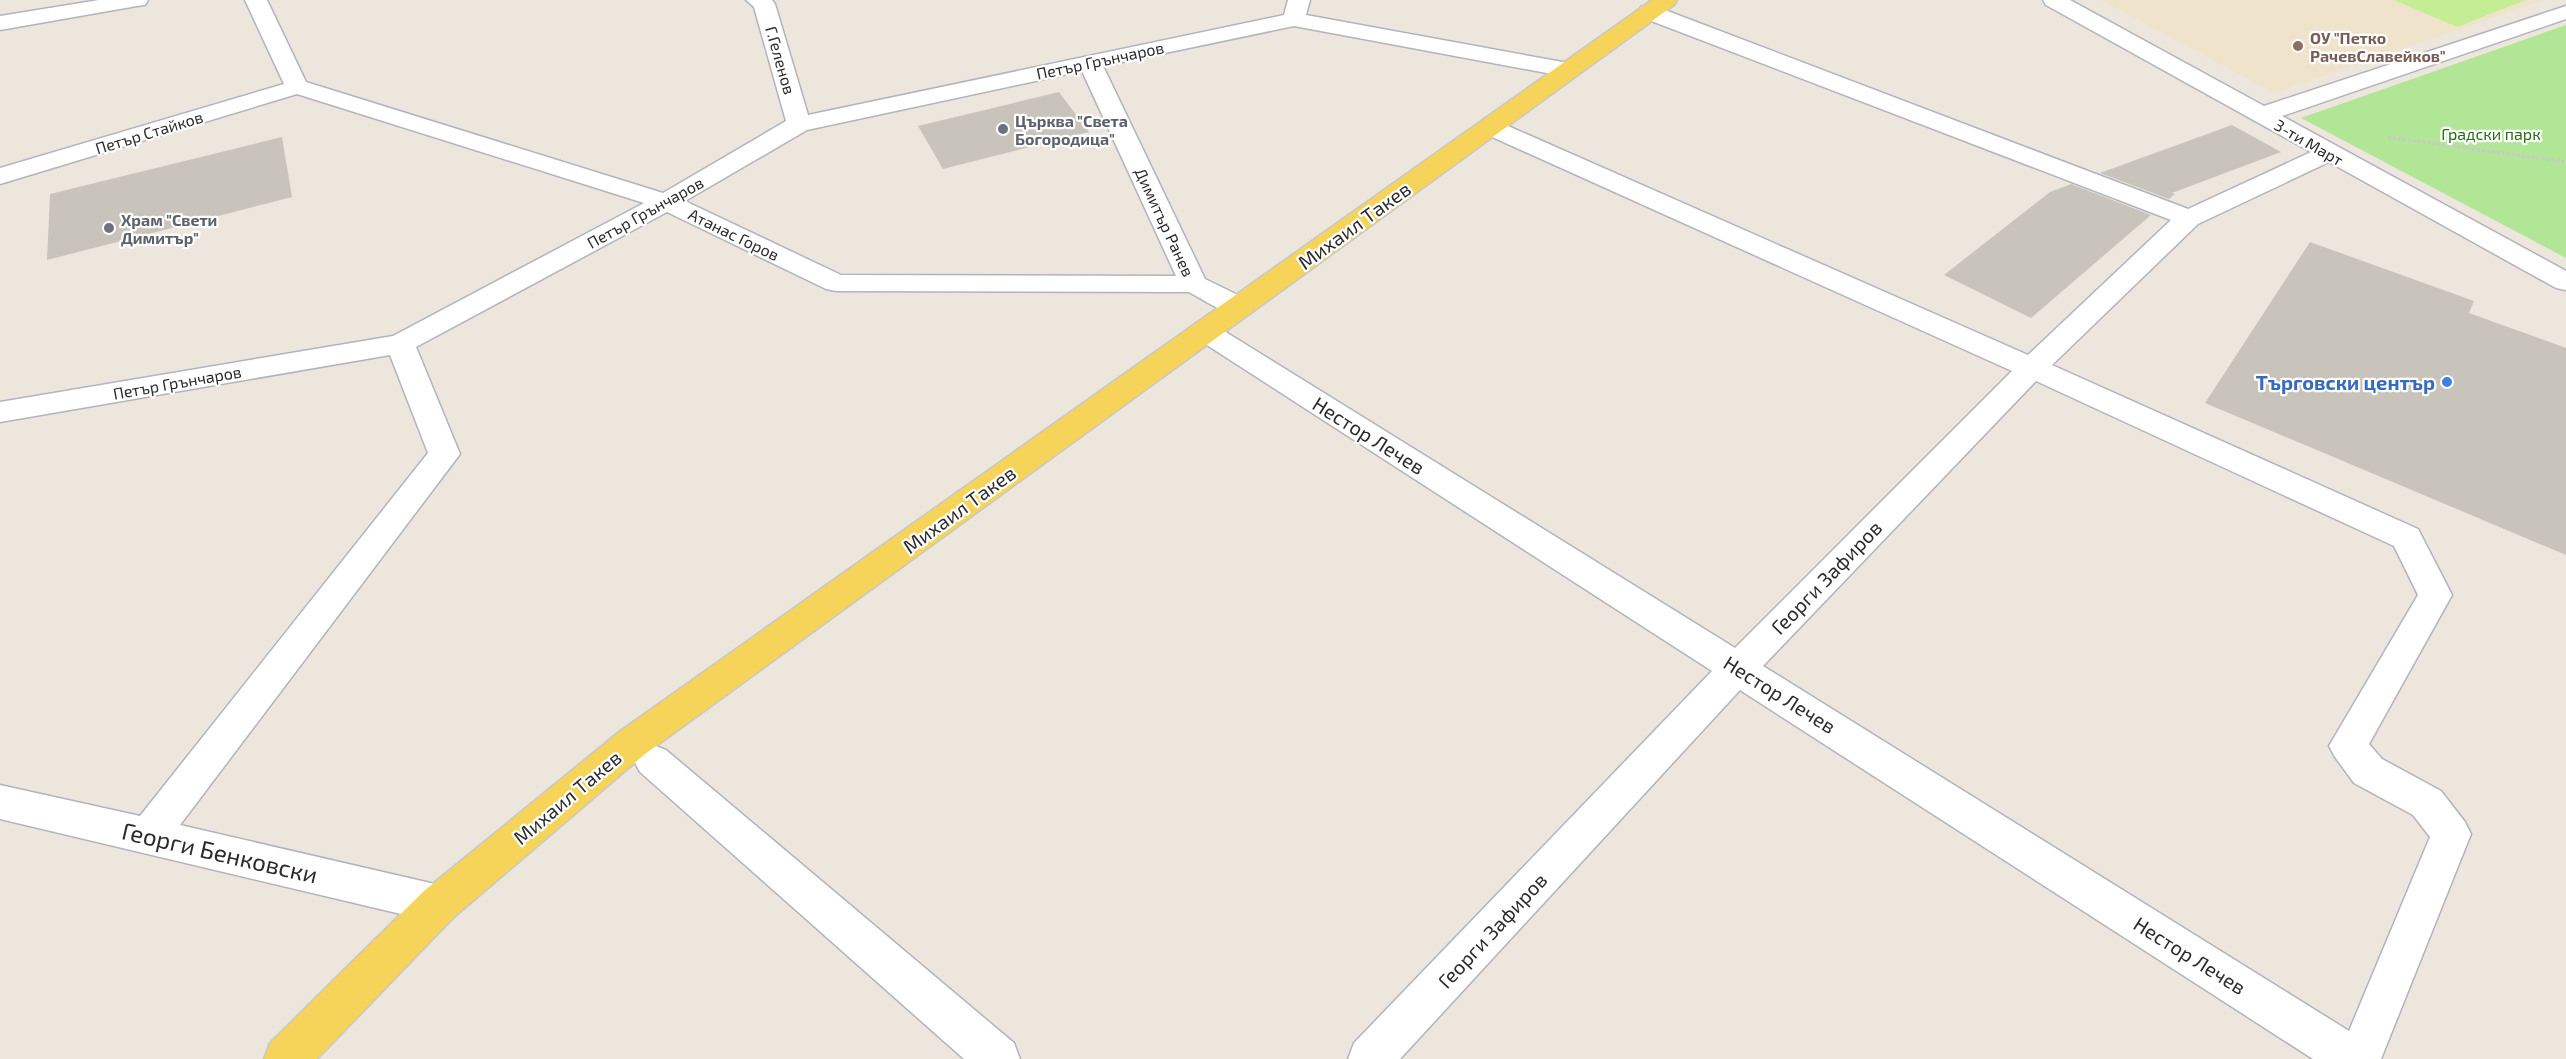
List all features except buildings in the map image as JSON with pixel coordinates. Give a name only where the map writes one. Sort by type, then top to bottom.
[{"type":"main road","name":"Михаил Такев","points":[[286,1059],[439,904],[632,743],[1657,6]]},
{"type":"street","points":[[0,23],[37,8],[137,0]]},
{"type":"street","points":[[256,0],[297,87]]},
{"type":"street","name":"3-ти Март","points":[[2054,0],[2263,114],[2328,153],[2566,282]]},
{"type":"street","name":"Г.Геленов","points":[[764,1],[799,124]]},
{"type":"street","points":[[1657,6],[2189,218]]},
{"type":"street","name":"Петър Грънчаров","points":[[0,412],[400,344],[666,202],[799,124],[1090,63],[1296,10],[1568,70]]},
{"type":"street","points":[[2263,114],[2566,12]]},
{"type":"street","name":"Димитър Ранев","points":[[1090,63],[1194,284]]},
{"type":"street","name":"Петър Стайков","points":[[0,176],[297,87]]},
{"type":"street","name":"Атанас Горов","points":[[297,87],[666,202],[836,283],[1194,284],[1240,307]]},
{"type":"street","points":[[1490,127],[2032,368],[2406,538],[2435,595],[2348,746],[2368,771],[2427,804],[2451,834],[2359,1059]]},
{"type":"street","name":"Георги Зафиров","points":[[1370,1059],[1738,668],[2032,368],[2189,218],[2328,153]]},
{"type":"street","name":"Нестор Лечев","points":[[1206,332],[2353,1059]]},
{"type":"street","points":[[149,835],[444,454],[400,344]]},
{"type":"street","points":[[653,761],[998,1059]]},
{"type":"street","name":"Георги Бенковски","points":[[0,802],[439,904]]},
{"type":"path","points":[[2381,135],[2566,162]]},
{"type":"shaded area","name":"ОУ \"Петко РачевСлавейков\"","points":[[2101,0],[2545,0],[2274,93]]},
{"type":"green space","points":[[2394,0],[2526,0],[2457,27]]},
{"type":"green space","name":"Градски парк","points":[[2566,25],[2566,258],[2301,118]]},
{"type":"place","name":"ОУ \"Петко РачевСлавейков\"","points":[[2298,46]]},
{"type":"place","name":"Църква \"Света Богородица\"","points":[[1003,129]]},
{"type":"place","name":"Храм \"Свети Димитър\"","points":[[109,228]]},
{"type":"place","name":"Търговски център","points":[[2447,382]]}]
